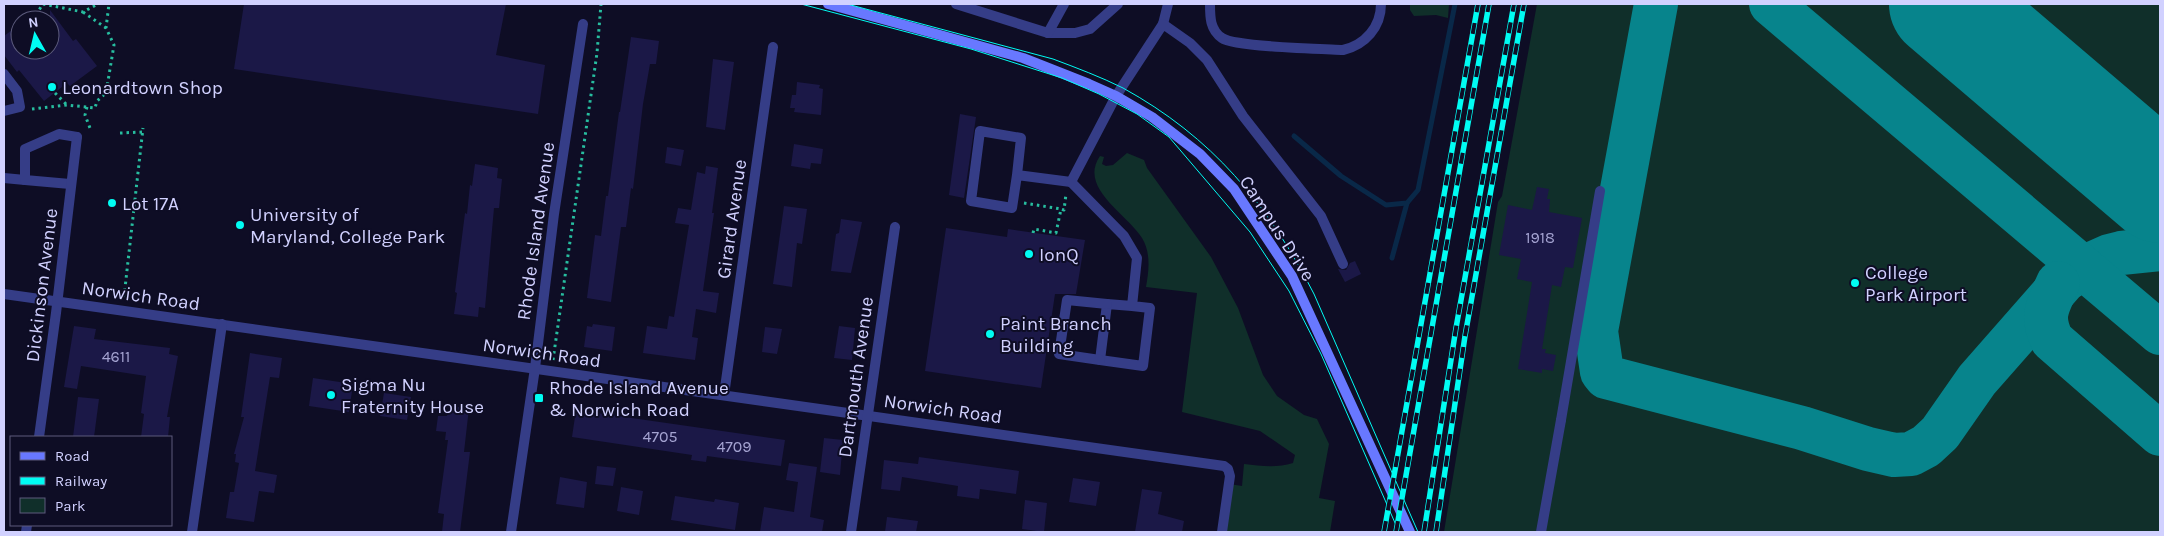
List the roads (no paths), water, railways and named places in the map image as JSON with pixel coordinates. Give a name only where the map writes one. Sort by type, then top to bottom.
[{"type":"main road","name":"Campus Drive","points":[[828,4],[1023,58],[1116,96],[1152,117],[1200,154],[1234,189],[1292,276],[1410,532]]},
{"type":"street","points":[[956,4],[1048,34],[1075,33],[1090,28],[1118,4]]},
{"type":"street","points":[[1048,34],[1064,4]]},
{"type":"street","points":[[1071,182],[1116,96],[1163,24],[1168,4]]},
{"type":"street","points":[[1210,4],[1211,24],[1215,32],[1231,43],[1343,50],[1355,48],[1371,34],[1377,23],[1381,4]]},
{"type":"street","name":"Rhode Island Avenue","points":[[514,532],[554,214],[583,24]]},
{"type":"street","points":[[1163,24],[1190,43],[1207,60],[1243,116],[1321,216],[1343,264]]},
{"type":"street","name":"Girard Avenue","points":[[724,395],[773,47]]},
{"type":"street","points":[[4,74],[17,91],[20,107],[4,111]]},
{"type":"street","points":[[980,131],[1021,138],[1018,175],[1012,208],[971,201],[980,131]]},
{"type":"street","name":"Dickinson Avenue","points":[[25,180],[25,149],[59,134],[77,137],[70,184],[58,301],[39,436]]},
{"type":"street","points":[[1018,175],[1071,182],[1124,236],[1137,258],[1132,306]]},
{"type":"street","points":[[4,178],[70,184]]},
{"type":"street","points":[[1541,532],[1600,191]]},
{"type":"street","name":"Dartmouth Avenue","points":[[851,532],[895,226]]},
{"type":"street","name":"Norwich Road","points":[[4,294],[1224,466],[1228,469],[1230,476],[1222,532]]},
{"type":"street","points":[[1067,300],[1107,304],[1150,308],[1142,366],[1058,354],[1067,300]]},
{"type":"street","points":[[1100,360],[1107,304]]},
{"type":"street","points":[[192,532],[222,324]]},
{"type":"waterway","points":[[1294,136],[1341,176],[1386,205],[1407,203],[1418,190],[1455,4]]},
{"type":"waterway","points":[[1392,258],[1407,203]]},
{"type":"tram line","points":[[801,4],[971,49],[1062,78],[1099,94],[1137,114],[1169,137],[1250,232],[1289,291],[1321,354],[1399,532]]},
{"type":"tram line","points":[[847,4],[1053,59],[1089,73],[1123,88],[1155,107],[1184,128],[1210,151],[1257,202],[1296,261],[1314,294],[1418,532]]},
{"type":"railway","points":[[1384,532],[1478,4]]},
{"type":"railway","points":[[1396,532],[1489,4]]},
{"type":"railway","points":[[1424,532],[1456,328],[1514,4]]},
{"type":"railway","points":[[1436,532],[1465,336],[1524,4]]},
{"type":"place","name":"Leonardtown Shop","points":[[52,87]]},
{"type":"place","name":"Lot 17A","points":[[112,203]]},
{"type":"place","name":"University of Maryland, College Park","points":[[240,225]]},
{"type":"place","name":"IonQ","points":[[1029,254]]},
{"type":"place","name":"College Park Airport","points":[[1855,283]]},
{"type":"place","name":"Paint Branch Building","points":[[990,334]]},
{"type":"place","name":"Sigma Nu Fraternity House","points":[[331,395]]},
{"type":"place","name":"Rhode Island Avenue & Norwich Road","points":[[539,398]]}]
